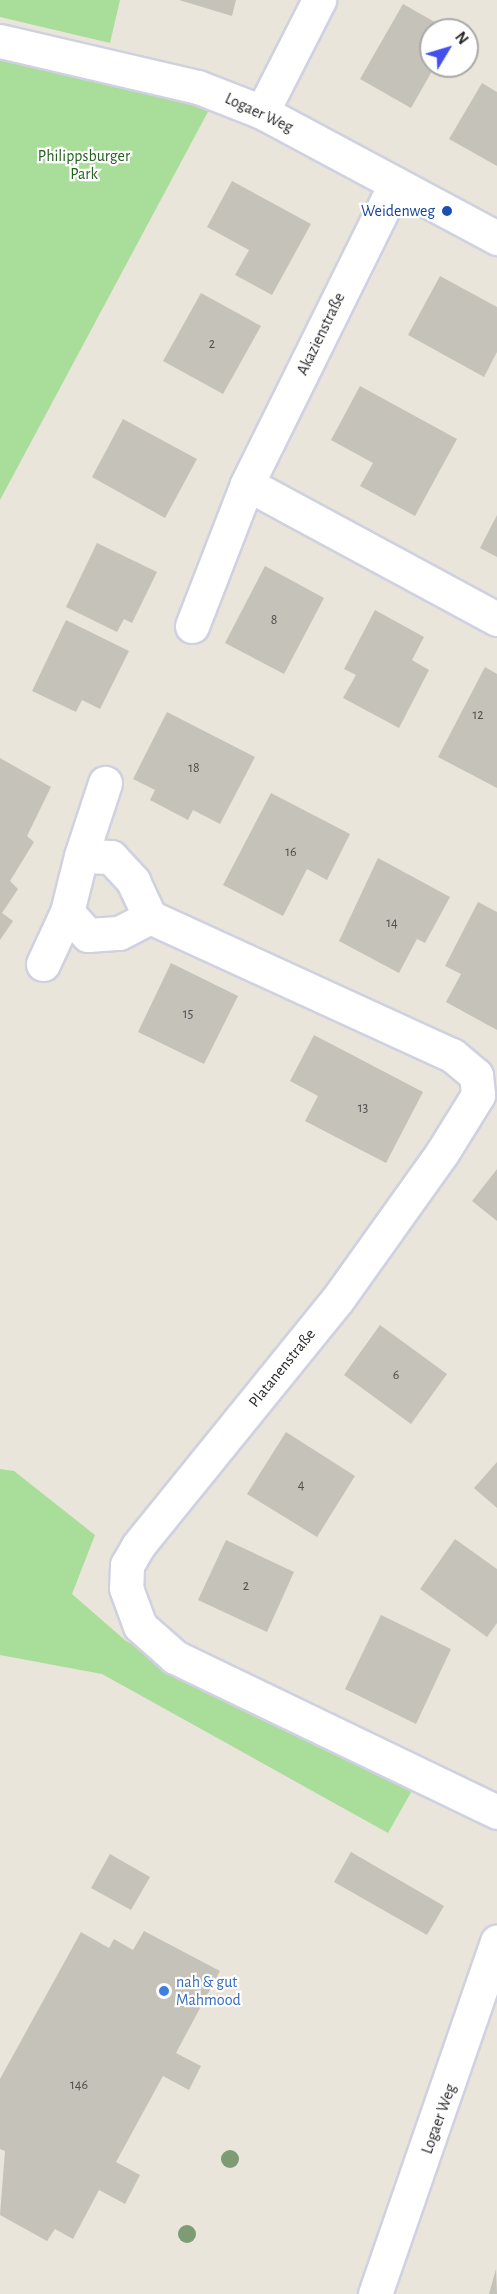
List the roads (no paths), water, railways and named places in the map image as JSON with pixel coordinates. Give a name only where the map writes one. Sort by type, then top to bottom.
[{"type":"street","points":[[262,112],[320,0]]},
{"type":"street","name":"Logaer Weg","points":[[0,41],[198,87],[262,112],[497,238]]},
{"type":"street","name":"Akazienstraße","points":[[192,626],[247,484],[395,184]]},
{"type":"street","points":[[247,484],[497,619]]},
{"type":"street","points":[[43,964],[67,912],[81,856],[105,783]]},
{"type":"street","points":[[67,912],[88,935],[119,933],[150,917],[133,880],[111,857],[81,856]]},
{"type":"street","name":"Platanenstraße","points":[[150,917],[452,1054],[476,1075],[478,1095],[337,1300],[138,1546],[128,1566],[126,1588],[140,1626],[175,1657],[497,1812]]},
{"type":"street","name":"Logaer Weg","points":[[375,2294],[497,1942]]},
{"type":"place","name":"Weidenweg","points":[[447,211]]},
{"type":"place","name":"nah & gut Mahmood","points":[[164,1991]]},
{"type":"park label","name":"Philippsburger Park","points":[[84,165]]}]
